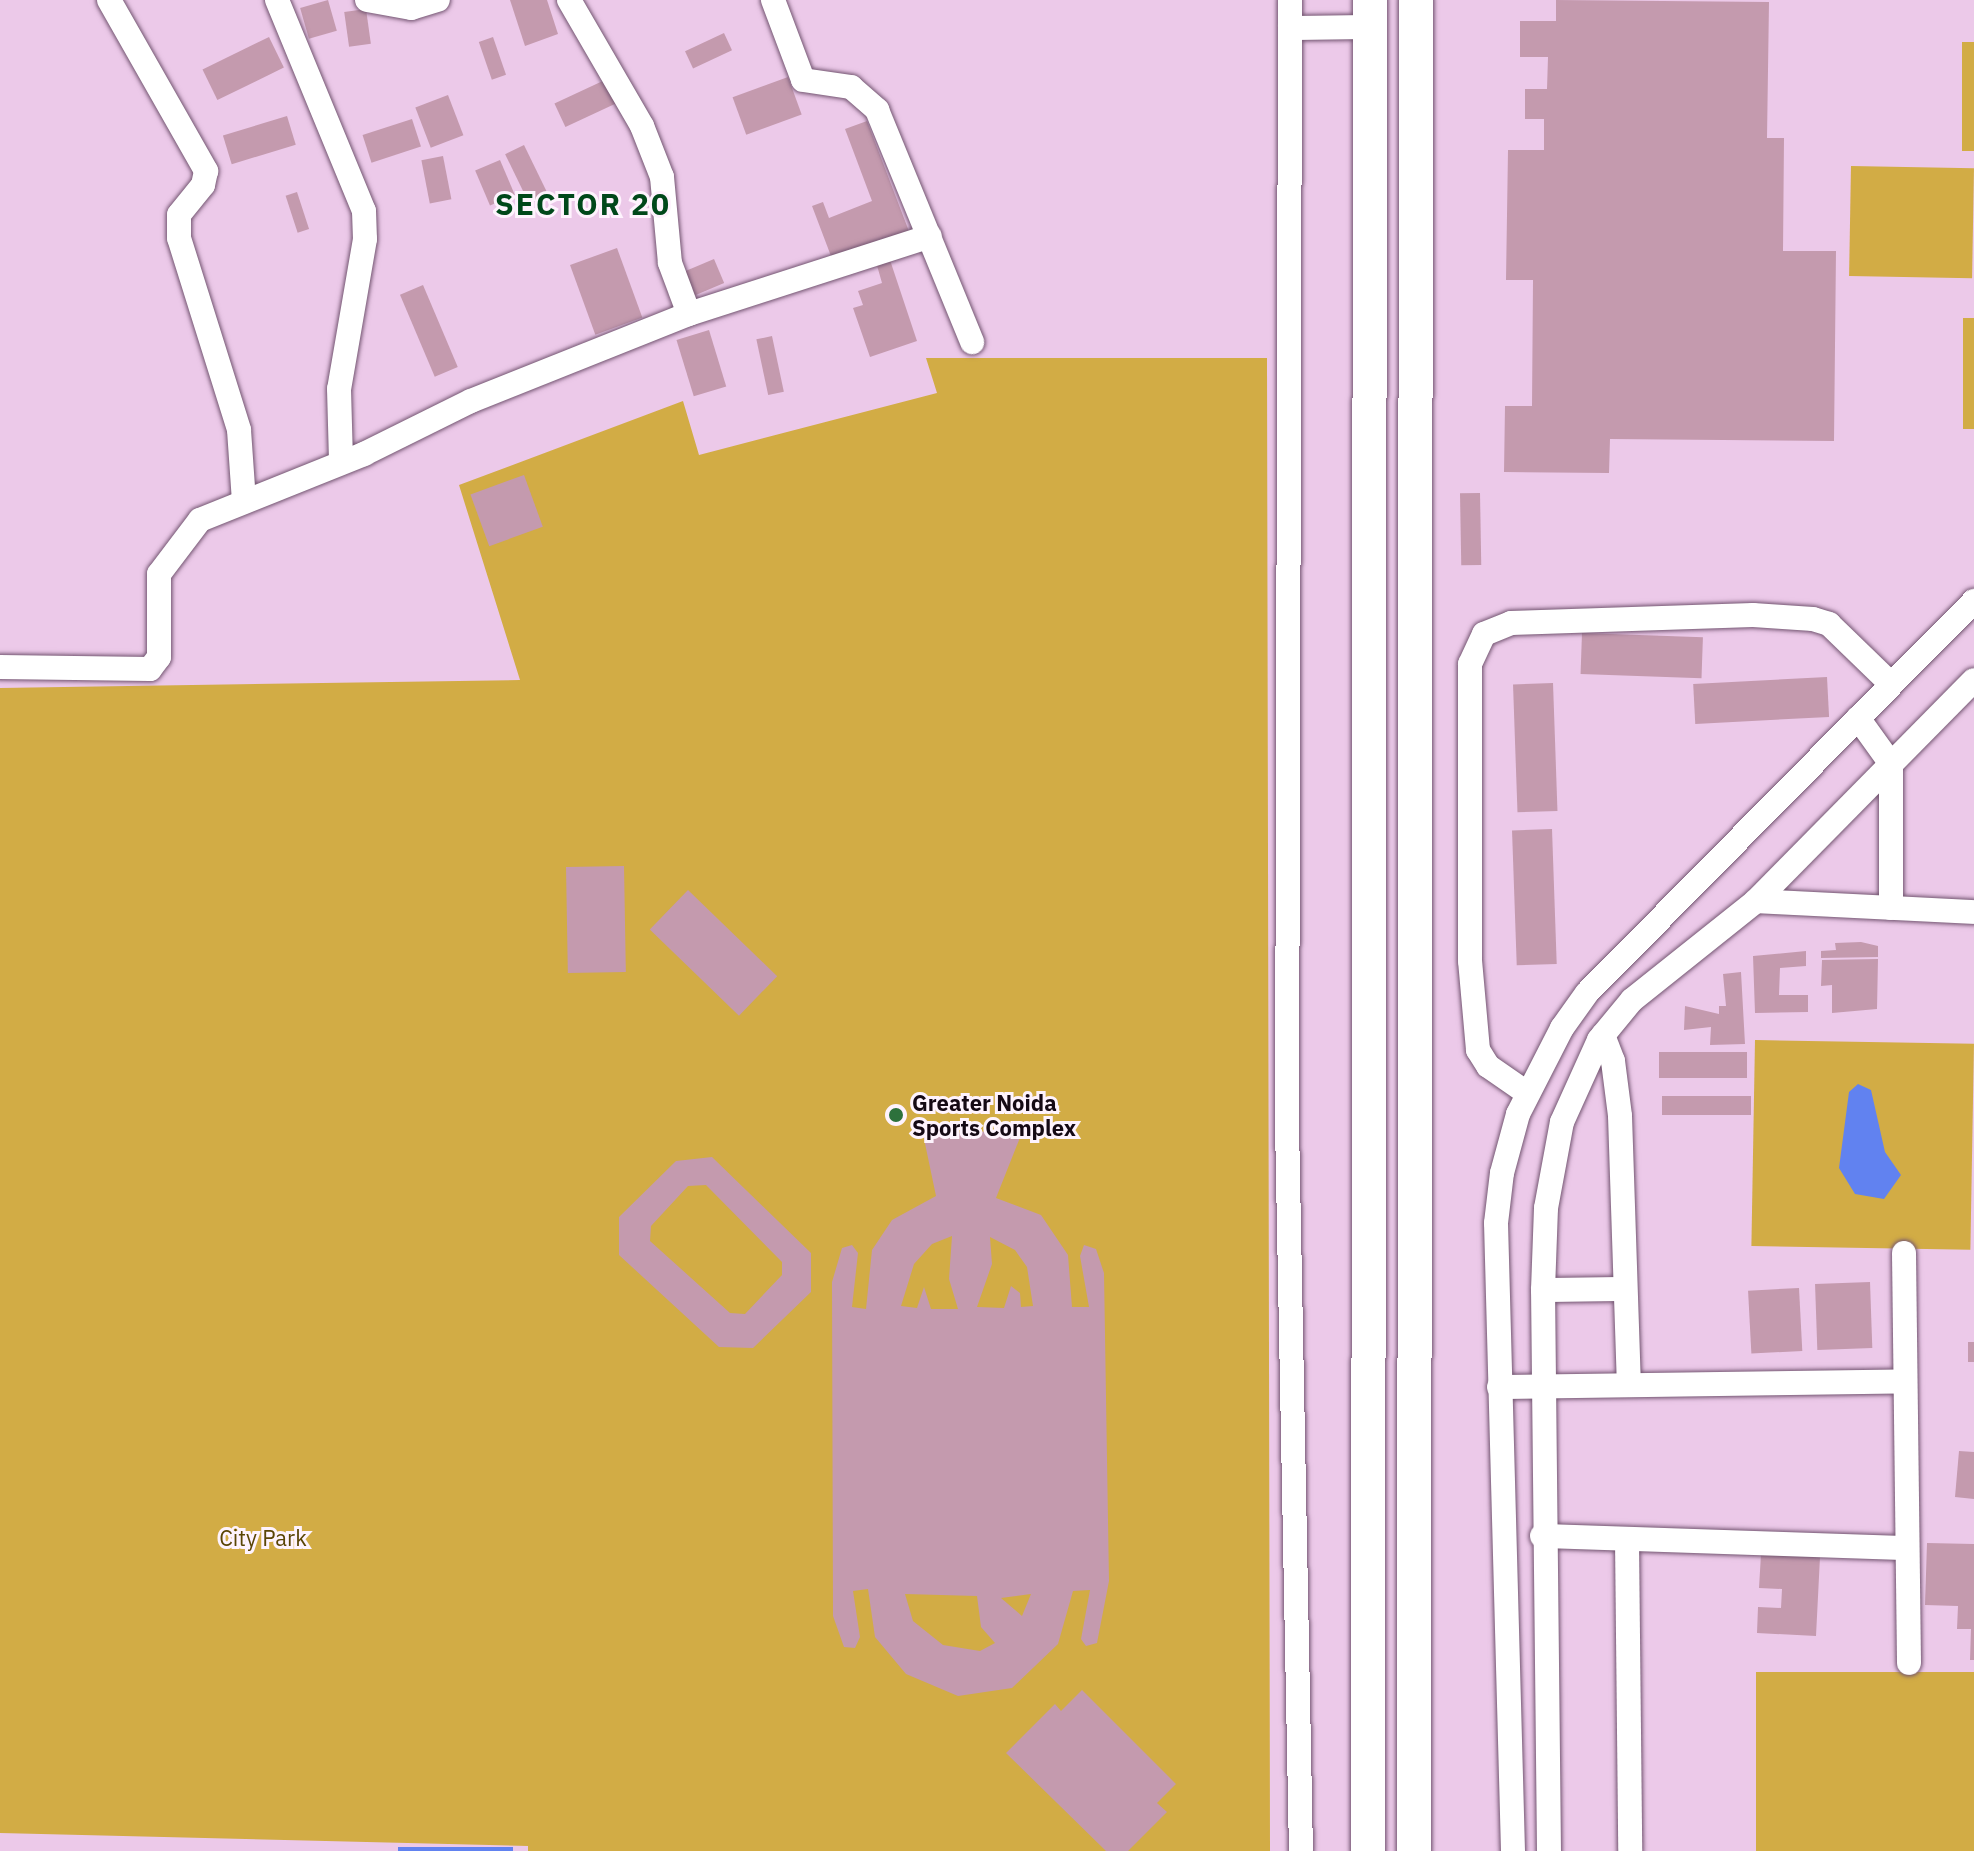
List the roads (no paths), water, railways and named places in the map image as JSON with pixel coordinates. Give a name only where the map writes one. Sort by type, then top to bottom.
[{"type":"street","points":[[109,0],[206,171],[203,185],[179,215],[179,238],[239,430],[244,501]]},
{"type":"street","points":[[277,0],[364,211],[365,239],[339,389],[341,462]]},
{"type":"street","points":[[367,0],[411,8],[438,0]]},
{"type":"street","points":[[569,0],[642,126],[657,164],[668,211],[670,263],[689,314]]},
{"type":"street","points":[[773,0],[803,80],[851,87],[877,110],[972,342]]},
{"type":"street","points":[[1290,0],[1287,1124],[1301,1851]]},
{"type":"street","points":[[1414,1851],[1416,0]]},
{"type":"street","points":[[1290,28],[1371,14],[1368,1851]]},
{"type":"street","points":[[0,667],[150,669],[159,657],[159,574],[200,520],[341,462],[458,407],[689,314],[930,236]]},
{"type":"street","points":[[1513,1851],[1496,1223],[1502,1173],[1527,1093],[1587,993],[1974,601]]},
{"type":"street","points":[[1527,1093],[1488,1066],[1478,1050],[1470,961],[1470,664],[1484,634],[1511,623],[1753,615],[1813,619],[1829,624],[1891,684]]},
{"type":"street","points":[[1549,1851],[1542,1536],[1543,1290],[1546,1208],[1562,1122],[1603,1035],[1632,1000],[1756,901],[1974,680]]},
{"type":"street","points":[[1858,718],[1891,764],[1891,908]]},
{"type":"street","points":[[1756,901],[1974,912]]},
{"type":"street","points":[[1603,1035],[1619,1094],[1629,1382]]},
{"type":"street","points":[[1904,1253],[1909,1663]]},
{"type":"street","points":[[1543,1290],[1625,1289]]},
{"type":"street","points":[[1499,1387],[1629,1382],[1904,1381]]},
{"type":"street","points":[[1542,1536],[1906,1548]]},
{"type":"street","points":[[1627,1540],[1630,1851]]},
{"type":"water","points":[[1858,1084],[1871,1090],[1885,1152],[1901,1175],[1884,1199],[1855,1194],[1839,1168],[1849,1092]]},
{"type":"water","points":[[398,1847],[513,1847],[513,1851],[398,1851]]},
{"type":"place","name":"Greater Noida Sports Complex","points":[[896,1115]]},
{"type":"district","name":"SECTOR 20","points":[[583,204]]},
{"type":"park label","name":"City Park","points":[[263,1538]]}]
